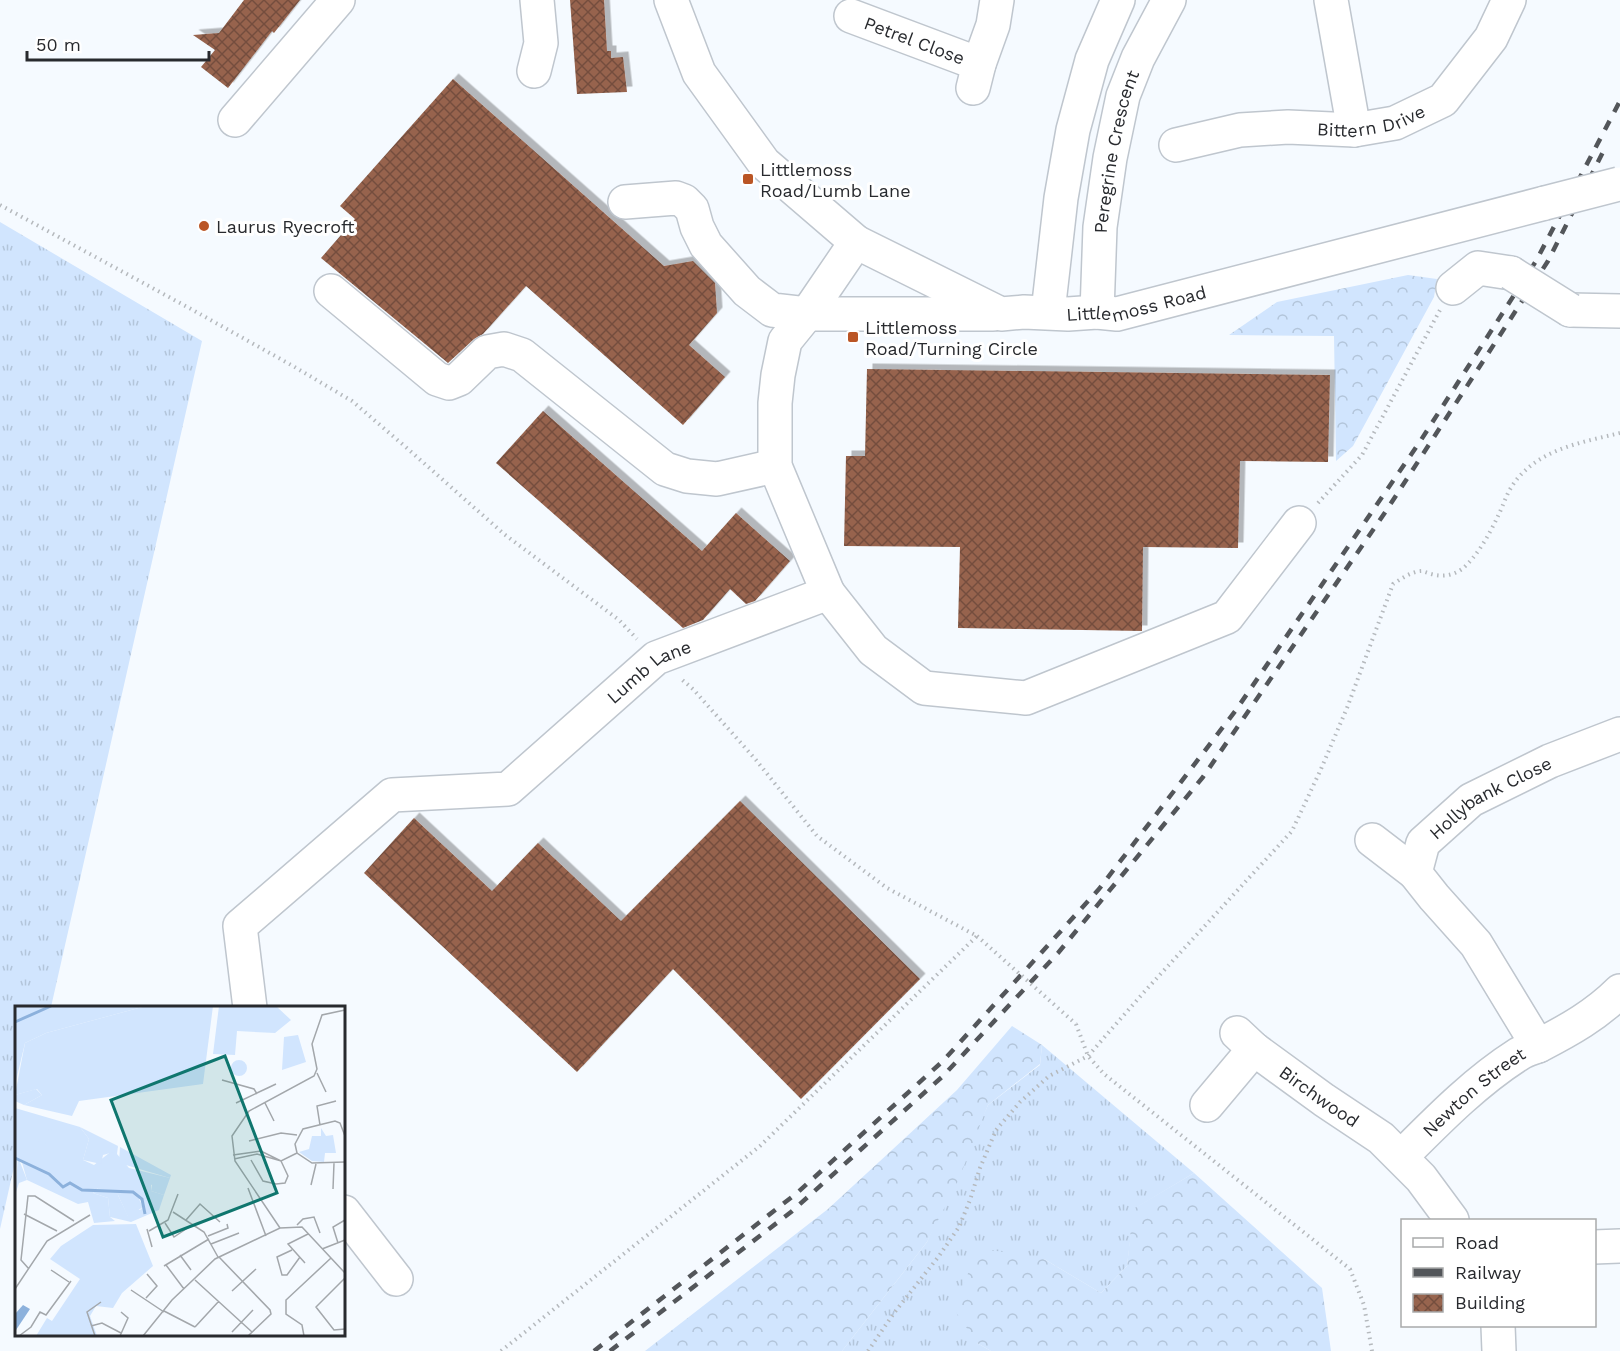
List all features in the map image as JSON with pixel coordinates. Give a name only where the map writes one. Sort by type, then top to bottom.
[{"type":"street","points":[[236,120],[338,0]]},
{"type":"street","points":[[534,71],[541,43],[537,0]]},
{"type":"street","name":"Littlemoss Road","points":[[671,0],[699,73],[764,163],[856,242],[1001,314],[1048,312],[1117,314],[1620,184]]},
{"type":"street","name":"Petrel Close","points":[[851,16],[976,76],[993,25],[997,0]]},
{"type":"street","points":[[1048,312],[1061,198],[1073,130],[1092,60],[1118,0]]},
{"type":"street","name":"Peregrine Crescent","points":[[1096,312],[1100,227],[1110,158],[1123,96],[1138,58],[1168,0]]},
{"type":"street","points":[[1331,0],[1354,130]]},
{"type":"street","name":"Bittern Drive","points":[[1176,145],[1240,130],[1288,127],[1354,130],[1395,123],[1443,100],[1491,38],[1509,0]]},
{"type":"street","points":[[625,202],[676,198],[684,201],[692,209],[697,227],[706,245],[747,291],[772,310],[807,314],[1001,314]]},
{"type":"street","points":[[856,242],[786,341],[778,375],[775,403],[775,466],[828,593],[873,650],[924,688],[1026,698],[1227,617],[1299,523]]},
{"type":"street","points":[[1453,288],[1478,268],[1511,273],[1570,310],[1620,311]]},
{"type":"street","points":[[331,291],[437,379],[449,383],[459,380],[487,352],[504,350],[522,355],[665,469],[687,476],[717,480],[775,466]]},
{"type":"street","name":"Lumb Lane","points":[[250,1006],[240,926],[392,795],[508,789],[656,658],[828,593]]},
{"type":"street","name":"Hollybank Close","points":[[1415,873],[1423,843],[1471,800],[1550,761],[1620,734]]},
{"type":"street","points":[[1372,840],[1415,873],[1476,944],[1538,1046]]},
{"type":"street","name":"Newton Street","points":[[1401,1157],[1462,1097],[1521,1053],[1616,1006]]},
{"type":"street","name":"Birchwood","points":[[1207,1105],[1246,1041],[1324,1100],[1382,1138],[1401,1157]]},
{"type":"street","points":[[1401,1157],[1421,1178],[1451,1219]]},
{"type":"street","points":[[345,1213],[396,1279]]},
{"type":"street","points":[[1596,1247],[1620,1246]]},
{"type":"street","points":[[1498,1327],[1499,1351]]},
{"type":"path","points":[[0,205],[191,309],[352,401],[504,534],[619,620],[656,658],[693,689],[756,760],[817,836],[887,888],[977,936],[1076,1024],[1088,1056],[1104,1074],[1350,1269],[1364,1305],[1372,1351]]},
{"type":"path","points":[[1299,523],[1362,455],[1453,288]]},
{"type":"path","points":[[868,1351],[959,1227],[996,1130],[1020,1102],[1049,1076],[1088,1056],[1292,831],[1347,708],[1393,584],[1421,571],[1448,576],[1462,569],[1490,533],[1510,490],[1522,474],[1542,457],[1560,448],[1620,433]]},
{"type":"path","points":[[501,1351],[760,1146],[977,936]]},
{"type":"green space","points":[[0,222],[202,341],[51,1006],[15,1006],[15,1162],[0,1229]]},
{"type":"green space","points":[[1408,275],[1437,279],[1434,297],[1353,446],[1336,461],[1334,336],[1229,335],[1277,302]]},
{"type":"green space","points":[[1012,1026],[1042,1045],[1040,1064],[988,1105],[958,1181],[927,1242],[842,1351],[645,1351],[828,1209],[957,1090]]},
{"type":"green space","points":[[1042,1045],[1194,1173],[1134,1209],[1127,1266],[1101,1293],[1044,1259],[977,1343],[991,1351],[842,1351],[927,1242],[988,1105],[1040,1065]]},
{"type":"green space","points":[[1194,1173],[1322,1288],[1331,1351],[991,1351],[977,1343],[953,1308],[979,1248],[1044,1259],[1101,1293],[1127,1266],[1133,1209]]},
{"type":"building","points":[[244,0],[300,0],[274,33],[272,31],[228,88],[201,67],[215,50],[193,35],[219,33]]},
{"type":"building","points":[[570,0],[604,0],[607,51],[611,51],[611,58],[623,57],[627,92],[577,94]]},
{"type":"building","points":[[453,79],[664,266],[693,261],[715,283],[717,313],[689,345],[725,377],[683,425],[526,286],[483,334],[474,339],[448,363],[321,258],[355,219],[340,206]]},
{"type":"building","points":[[867,369],[1330,375],[1328,462],[1240,461],[1238,548],[1143,547],[1142,631],[958,628],[960,547],[844,546],[846,456],[865,456]]},
{"type":"building","points":[[543,411],[702,551],[736,513],[790,561],[755,601],[746,604],[730,589],[703,620],[683,628],[496,463]]},
{"type":"building","points":[[740,801],[920,979],[801,1099],[673,969],[577,1072],[364,873],[414,818],[492,891],[538,843],[621,921]]},
{"type":"railway","points":[[594,1351],[797,1193],[943,1061],[1099,889],[1236,710],[1421,440],[1536,261],[1620,101]]},
{"type":"railway","points":[[610,1351],[791,1212],[943,1076],[1058,953],[1203,777],[1386,511],[1548,261],[1605,148]]},
{"type":"place","name":"Littlemoss Road/Lumb Lane","points":[[748,179]]},
{"type":"place","name":"Laurus Ryecroft","points":[[204,226]]},
{"type":"place","name":"Littlemoss Road/Turning Circle","points":[[853,337]]}]
